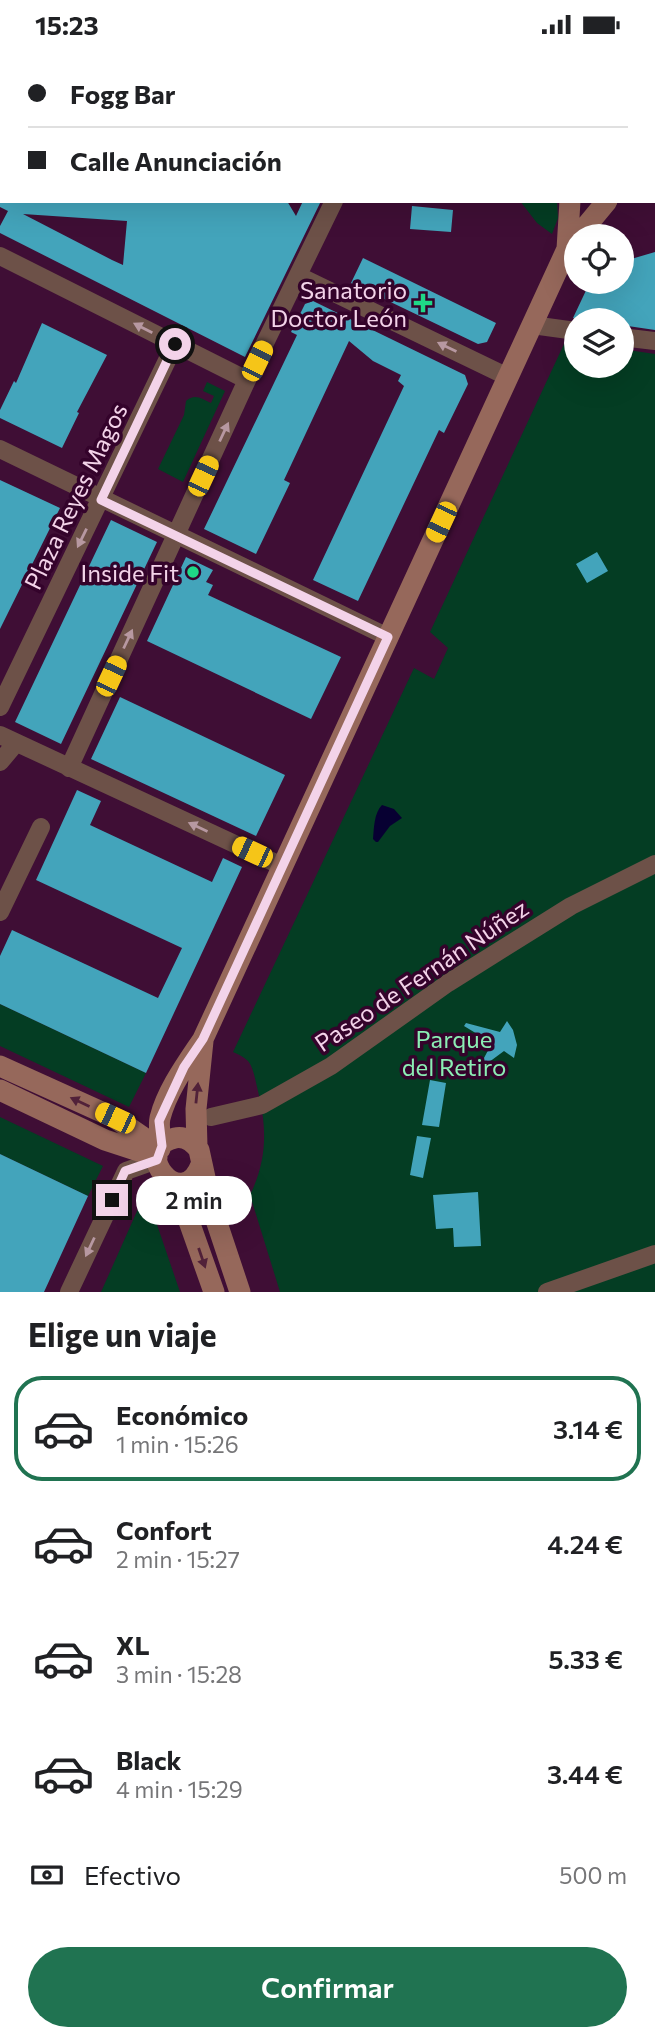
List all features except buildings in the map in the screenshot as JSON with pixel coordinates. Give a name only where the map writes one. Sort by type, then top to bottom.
[{"type":"main road","points":[[570,203],[572,224]]},
{"type":"main road","points":[[588,224],[605,203]]},
{"type":"main road","points":[[203,1039],[196,1102],[198,1172],[180,1183],[161,1174],[159,1121],[184,1067],[203,1039],[564,261]]},
{"type":"main road","points":[[0,1066],[115,1118],[159,1153]]},
{"type":"main road","points":[[0,1090],[105,1140],[159,1153]]},
{"type":"main road","points":[[159,1153],[174,1139],[181,1138],[188,1140],[199,1156],[211,1205],[240,1292]]},
{"type":"main road","points":[[169,1180],[186,1213],[214,1292]]},
{"type":"street","points":[[69,768],[247,380],[333,203]]},
{"type":"street","points":[[0,256],[247,380]]},
{"type":"street","points":[[299,276],[508,377]]},
{"type":"street","points":[[532,325],[564,329]]},
{"type":"street","points":[[634,339],[655,341]]},
{"type":"street","name":"Plaza Reyes Magos","points":[[0,707],[175,344]]},
{"type":"street","points":[[0,450],[388,637]]},
{"type":"street","points":[[0,762],[8,739],[282,866]]},
{"type":"street","points":[[0,912],[41,827]]},
{"type":"street","name":"Paseo de Fernán Núñez","points":[[211,1117],[262,1105],[319,1073],[448,982],[571,906],[655,863]]},
{"type":"street","points":[[69,1292],[125,1171],[159,1153]]},
{"type":"street","points":[[547,1292],[655,1254]]},
{"type":"green space","points":[[522,203],[557,203],[558,218],[552,234],[537,223]]},
{"type":"green space","name":"Parque del Retiro","points":[[564,344],[564,378],[634,378],[634,351],[655,354],[655,1292],[280,1292],[250,1195],[263,1155],[264,1129],[260,1101],[250,1063],[233,1052],[414,668],[434,679],[448,648],[430,632]]},
{"type":"green space","points":[[207,382],[225,391],[183,482],[158,469],[184,415],[186,401],[195,397],[211,403],[214,396],[203,391]]},
{"type":"green space","points":[[0,1004],[146,1073],[129,1107],[0,1046]]},
{"type":"green space","points":[[0,1117],[103,1166],[88,1196],[0,1154]]},
{"type":"green space","points":[[151,1207],[180,1292],[101,1292],[138,1209]]},
{"type":"shaded area","points":[[382,805],[394,809],[402,818],[390,826],[376,842],[373,839],[375,821]]},
{"type":"place","name":"Sanatorio Doctor León","points":[[423,303]]},
{"type":"place","name":"Inside Fit","points":[[193,572]]},
{"type":"route","points":[[112,1200],[125,1171],[157,1160],[162,1146],[159,1121],[165,1105],[184,1067],[203,1039],[388,637],[101,500],[175,344]]}]
